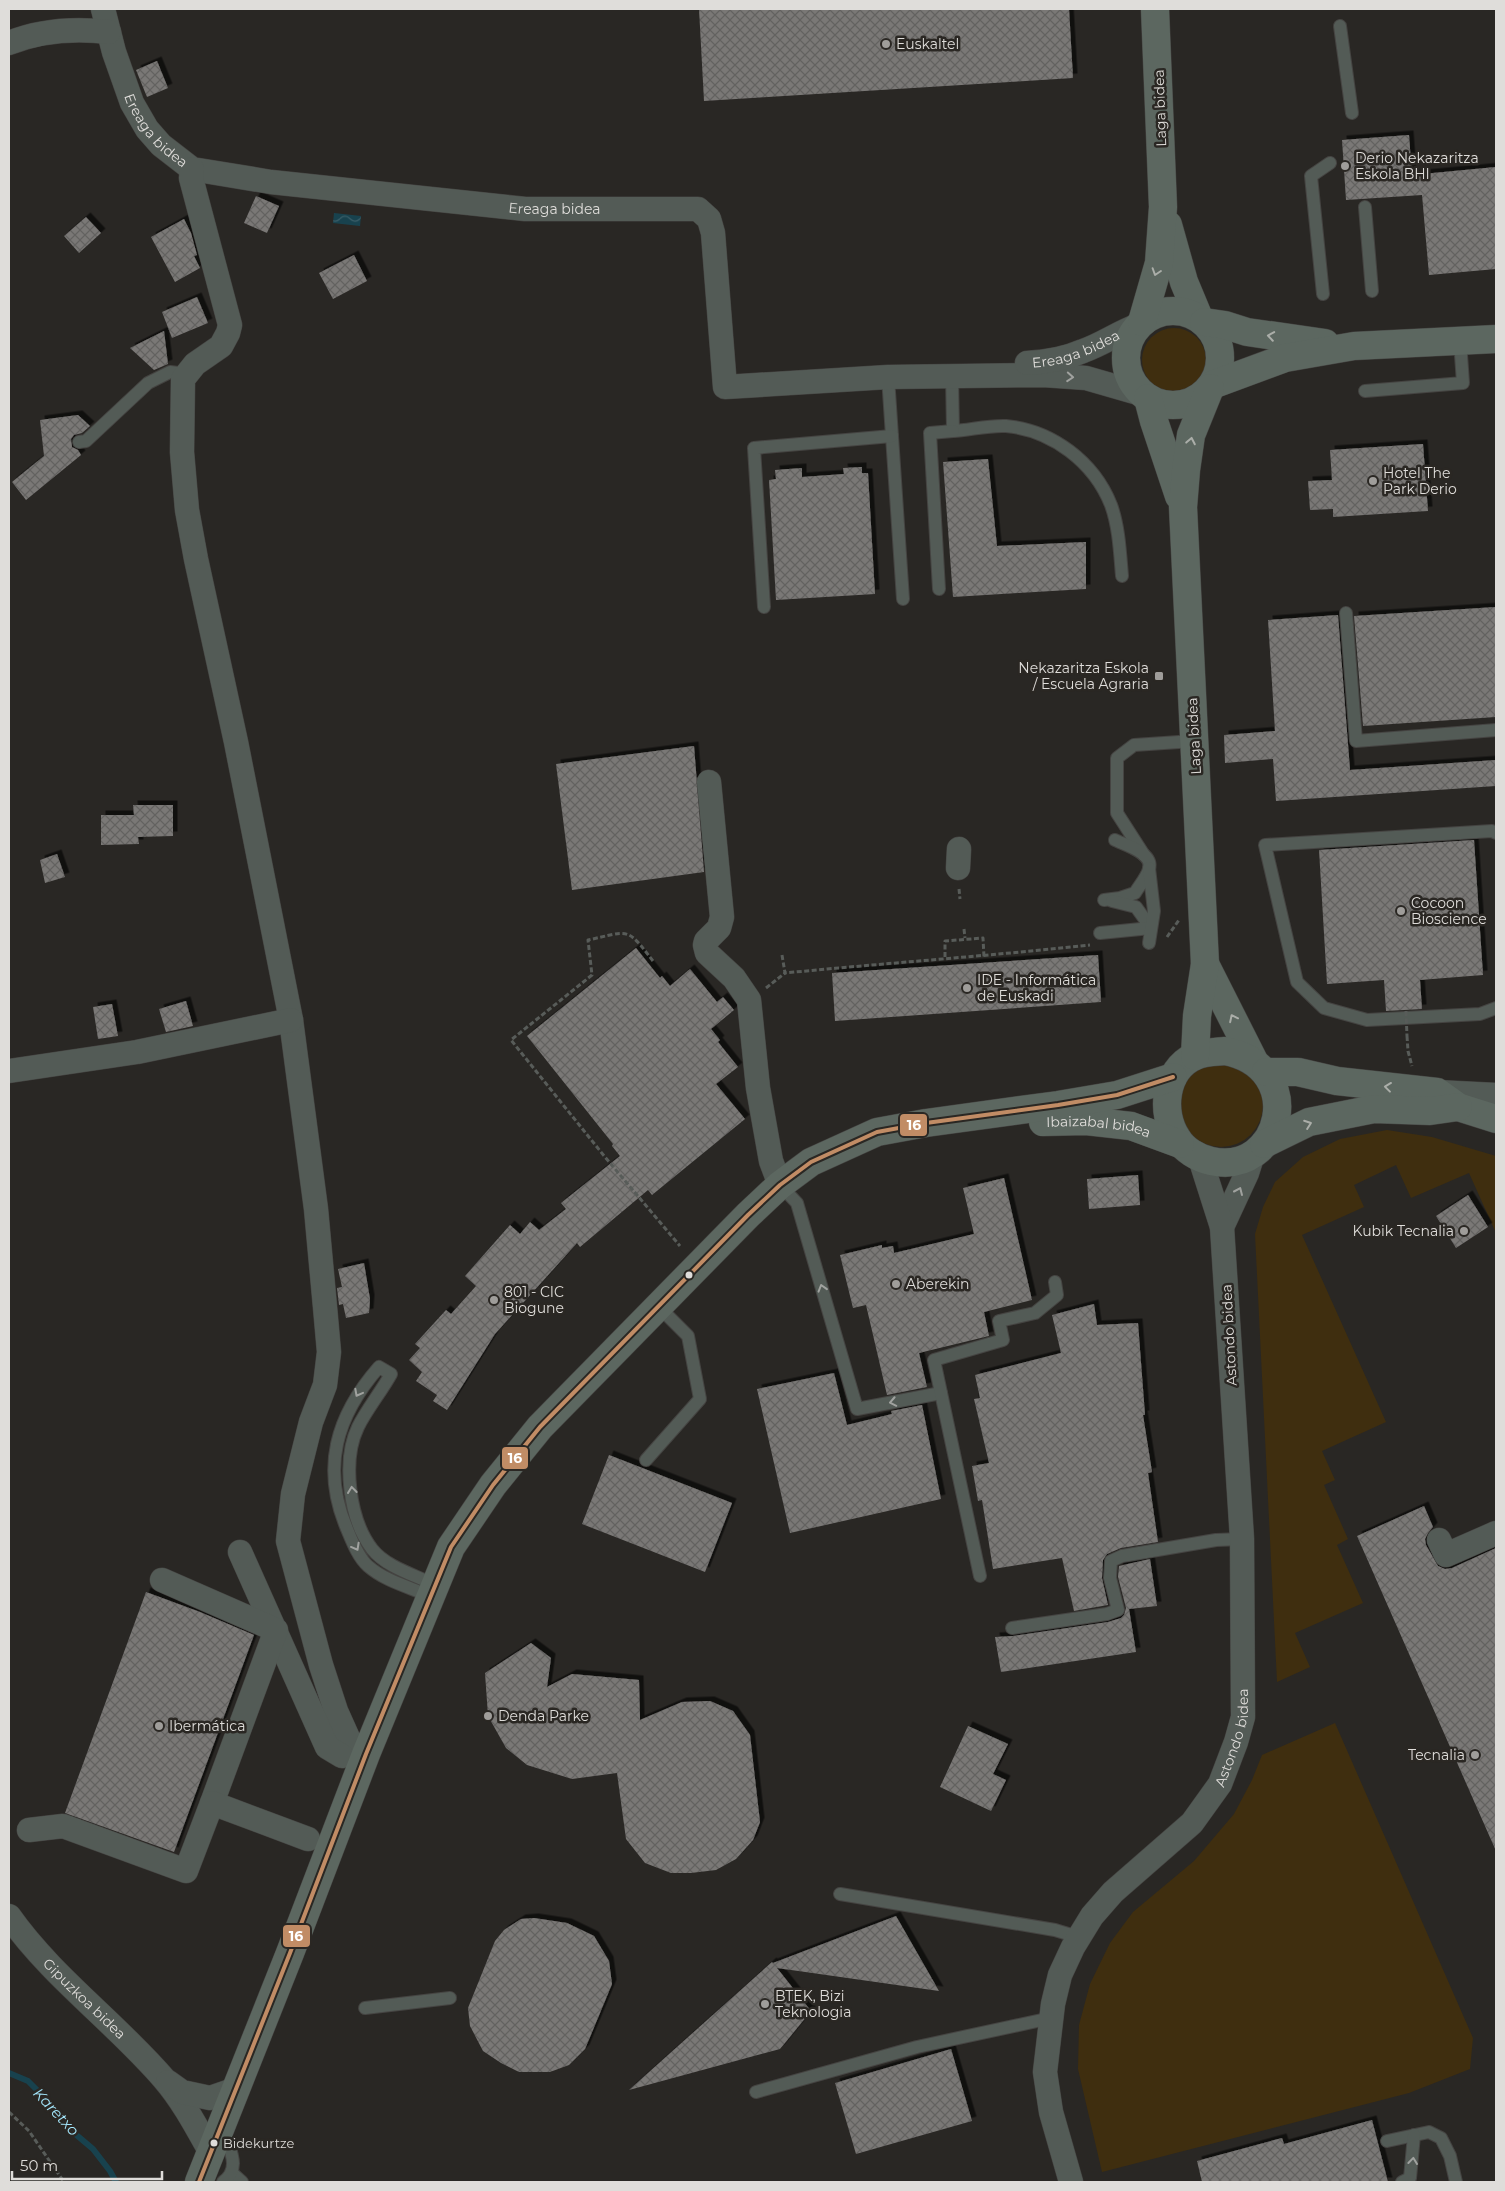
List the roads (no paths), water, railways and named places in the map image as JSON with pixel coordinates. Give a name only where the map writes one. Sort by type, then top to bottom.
[{"type":"street","name":"Ereaga bidea","points":[[103,9],[132,103],[147,129],[166,150],[192,169],[271,182],[525,209],[698,208],[709,218],[713,233],[725,387],[888,377],[1043,375],[1086,378],[1146,397]]},
{"type":"street","name":"Laga bidea","points":[[1141,324],[1159,263],[1163,207],[1154,9]]},
{"type":"street","points":[[9,43],[32,34],[85,29],[109,32]]},
{"type":"street","points":[[192,169],[190,178],[230,325],[221,346],[195,364],[183,379],[182,413],[187,510],[236,742],[291,1020],[316,1209],[329,1352],[325,1385],[311,1422],[293,1494],[288,1541],[321,1665],[336,1712],[354,1755]]},
{"type":"street","name":"Laga bidea","points":[[1163,207],[1184,282],[1201,320]]},
{"type":"street","points":[[1354,346],[1267,335],[1201,320],[1190,314],[1170,311],[1151,317],[1134,332],[1127,348],[1127,366],[1133,382],[1146,397],[1164,404],[1180,404],[1196,399],[1211,387],[1285,358],[1354,346],[1496,339]]},
{"type":"street","points":[[1201,320],[1214,335],[1220,352],[1219,369],[1211,387]]},
{"type":"street","name":"Ereaga bidea","points":[[952,376],[990,365],[1050,362],[1084,351],[1120,332],[1141,324]]},
{"type":"street","name":"Laga bidea","points":[[1195,1056],[1197,1016],[1205,964],[1183,507],[1186,470],[1192,435],[1211,387]]},
{"type":"street","name":"Laga bidea","points":[[1146,397],[1183,507]]},
{"type":"street","points":[[709,782],[722,917],[719,928],[706,941],[705,945],[707,953],[734,978],[749,1000],[758,1088],[771,1161],[780,1185]]},
{"type":"street","name":"Laga bidea","points":[[1205,964],[1260,1067]]},
{"type":"street","points":[[9,1071],[137,1052],[291,1020]]},
{"type":"street","points":[[1496,1094],[1448,1100],[1430,1111],[1374,1109],[1309,1122],[1236,1161],[1220,1162],[1190,1151],[1171,1130],[1167,1115],[1167,1099],[1173,1077],[1182,1065],[1195,1056],[1225,1051],[1239,1054],[1260,1067],[1298,1072],[1337,1081],[1448,1100],[1496,1119]]},
{"type":"street","points":[[1258,1149],[1273,1130],[1277,1114],[1276,1092],[1260,1067]]},
{"type":"street","name":"Ibaizabal bidea","points":[[199,2182],[236,2090],[354,1755],[451,1547],[494,1485],[540,1427],[657,1305],[780,1185],[811,1162],[877,1132],[1117,1095],[1173,1077]]},
{"type":"street","name":"Ibaizabal bidea","points":[[926,1123],[1086,1121],[1131,1126],[1190,1151]]},
{"type":"street","name":"Astondo bidea","points":[[1222,1227],[1258,1149]]},
{"type":"street","name":"Astondo bidea","points":[[1071,2182],[1051,2112],[1045,2072],[1051,2018],[1060,1974],[1078,1937],[1092,1916],[1113,1892],[1192,1823],[1220,1784],[1243,1717],[1242,1539],[1222,1227],[1190,1151]]},
{"type":"street","points":[[1439,1540],[1446,1555],[1496,1533]]},
{"type":"street","points":[[240,1552],[327,1747],[354,1755]]},
{"type":"street","points":[[162,1580],[276,1630]]},
{"type":"street","points":[[29,1830],[63,1826],[186,1871],[276,1630]]},
{"type":"street","points":[[212,1804],[308,1840]]},
{"type":"street","name":"Gipuzkoa bidea","points":[[9,1916],[59,1973],[164,2079],[188,2112],[211,2153]]},
{"type":"street","name":"Gipuzkoa bidea","points":[[164,2079],[182,2092],[210,2098],[236,2090]]},
{"type":"lane","points":[[1340,26],[1352,113]]},
{"type":"lane","points":[[1323,294],[1312,176],[1330,163]]},
{"type":"lane","points":[[1365,207],[1372,290]]},
{"type":"lane","points":[[1365,391],[1463,383],[1460,341]]},
{"type":"lane","points":[[79,442],[86,441],[148,383],[170,372],[186,374]]},
{"type":"lane","points":[[952,376],[953,431]]},
{"type":"lane","points":[[888,377],[903,599]]},
{"type":"lane","points":[[939,589],[930,433],[1006,426],[1041,434],[1070,450],[1094,475],[1111,505],[1119,540],[1122,576]]},
{"type":"lane","points":[[764,607],[754,448],[892,436]]},
{"type":"lane","points":[[1346,613],[1356,740],[1496,730]]},
{"type":"lane","points":[[1149,944],[1154,911],[1150,862],[1117,813],[1116,758],[1134,746],[1194,741]]},
{"type":"lane","points":[[1496,834],[1492,831],[1265,845],[1297,982],[1324,1008],[1367,1020],[1480,1014],[1496,1008]]},
{"type":"lane","points":[[1115,840],[1144,855]]},
{"type":"lane","points":[[1150,868],[1135,893],[1120,898],[1104,900],[1136,907],[1151,928]]},
{"type":"lane","points":[[1100,933],[1151,928]]},
{"type":"lane","points":[[780,1185],[797,1203],[857,1409],[941,1393]]},
{"type":"lane","points":[[980,1576],[934,1360],[1003,1340],[999,1321],[1035,1313],[1057,1295],[1055,1282]]},
{"type":"lane","points":[[646,1460],[700,1399],[688,1336],[657,1305]]},
{"type":"lane","points":[[379,1367],[391,1374],[358,1428],[349,1461],[351,1494],[357,1517],[372,1549],[390,1564],[432,1590],[386,1578],[367,1565],[354,1545],[341,1514],[334,1478],[334,1450],[345,1419],[360,1388],[379,1367]]},
{"type":"lane","points":[[1012,1628],[1107,1614],[1118,1610],[1110,1578],[1111,1561],[1122,1556],[1216,1540],[1242,1539]]},
{"type":"lane","points":[[840,1894],[1056,1930],[1078,1937]]},
{"type":"lane","points":[[366,2008],[450,1998]]},
{"type":"lane","points":[[756,2092],[917,2047],[1051,2018]]},
{"type":"lane","points":[[222,2125],[234,2157],[232,2172],[223,2182]]},
{"type":"lane","points":[[1388,2141],[1429,2132],[1440,2138],[1450,2156],[1456,2182]]},
{"type":"lane","points":[[1402,2182],[1410,2178],[1414,2135]]},
{"type":"lane","points":[[232,2172],[242,2182]]},
{"type":"water","points":[[334,213],[361,216],[360,226],[333,223]]},
{"type":"waterway","name":"Karetxo","points":[[9,2073],[28,2081],[45,2098],[67,2127],[93,2149],[116,2182]]},
{"type":"place","name":"Euskaltel","points":[[886,44]]},
{"type":"place","name":"Derio Nekazaritza Eskola BHI","points":[[1345,166]]},
{"type":"place","name":"Hotel The Park Derio","points":[[1373,481]]},
{"type":"place","name":"Nekazaritza Eskola / Escuela Agraria","points":[[1159,676]]},
{"type":"place","name":"Cocoon Bioscience","points":[[1401,911]]},
{"type":"place","name":"IDE - Informática de Euskadi","points":[[967,988]]},
{"type":"place","name":"Kubik Tecnalia","points":[[1464,1231]]},
{"type":"place","name":"Aberekin","points":[[896,1284]]},
{"type":"place","name":"801 - CIC Biogune","points":[[494,1300]]},
{"type":"place","name":"Denda Parke","points":[[488,1716]]},
{"type":"place","name":"Ibermática","points":[[159,1726]]},
{"type":"place","name":"Tecnalia","points":[[1475,1755]]},
{"type":"place","name":"BTEK, Bizi Teknologia","points":[[765,2004]]},
{"type":"place","name":"Bidekurtze","points":[[214,2143]]}]
